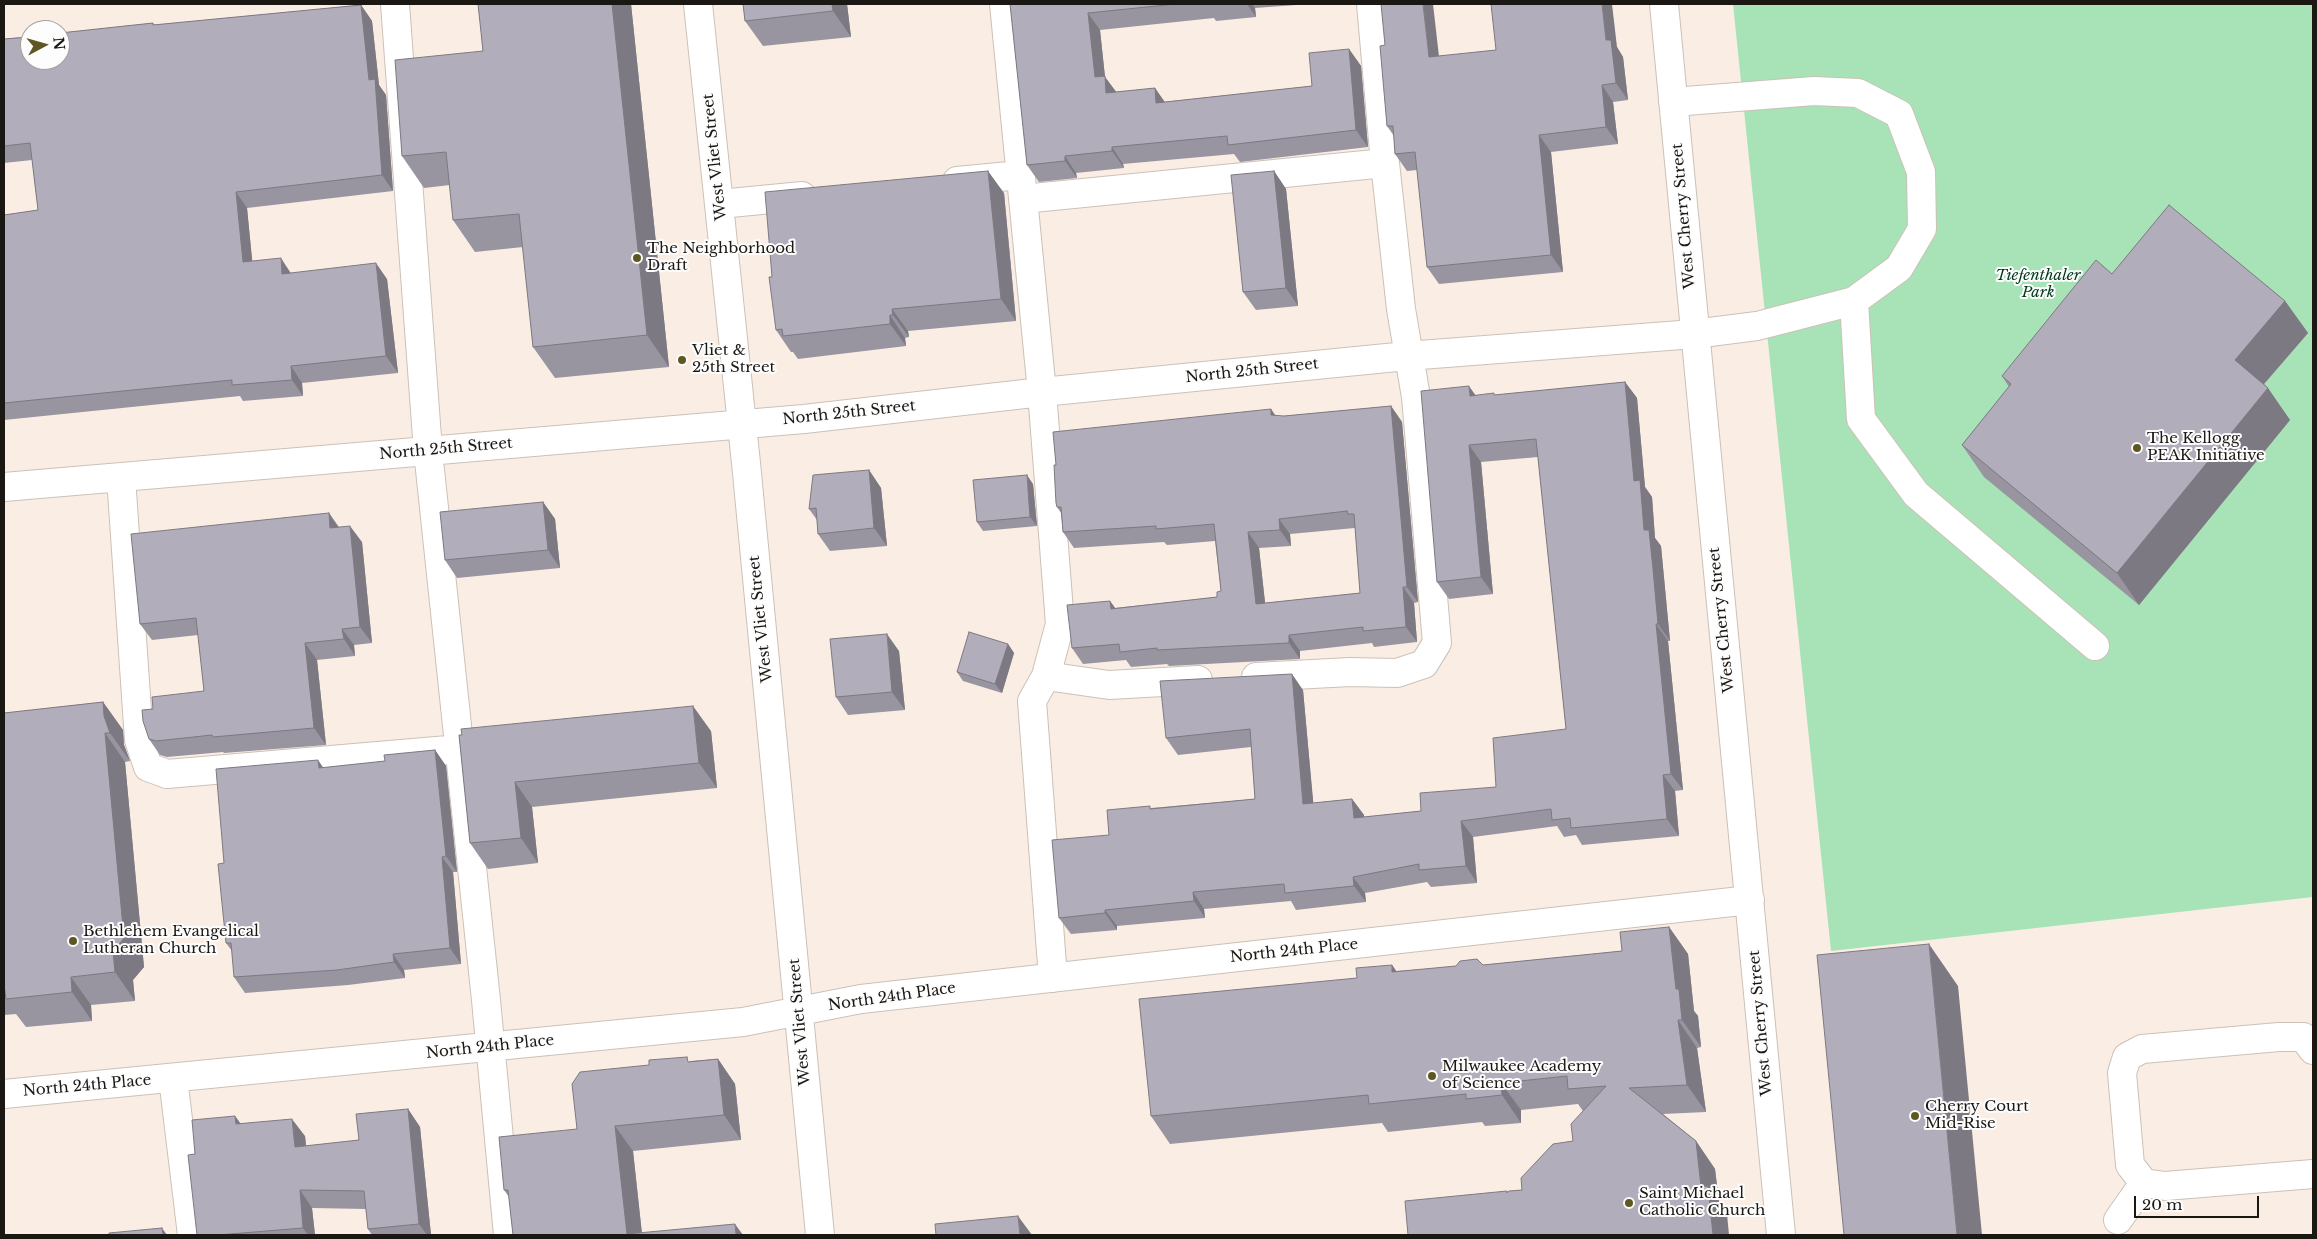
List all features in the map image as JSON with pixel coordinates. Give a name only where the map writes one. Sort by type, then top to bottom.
[{"type":"street","points":[[395,4],[428,451],[460,749],[508,1235]]},
{"type":"street","name":"West Vliet Street","points":[[698,4],[720,204],[820,1235]]},
{"type":"street","points":[[1004,4],[1042,392],[1060,624],[1046,676],[1032,701],[1053,978]]},
{"type":"street","points":[[1046,676],[1109,685],[1350,672],[1397,673],[1424,664],[1437,643],[1416,397],[1407,356],[1385,163],[1371,4]]},
{"type":"street","name":"West Cherry Street","points":[[1664,4],[1781,1235]]},
{"type":"street","points":[[1673,102],[1814,91],[1858,93],[1899,114],[1921,172],[1922,229],[1899,268],[1854,301],[1861,419],[1916,494],[2095,646]]},
{"type":"street","points":[[931,184],[1022,187],[1385,163]]},
{"type":"street","points":[[720,204],[831,193]]},
{"type":"street","name":"North 25th Street","points":[[4,487],[741,424],[1407,356],[1694,334],[1757,326],[1854,301]]},
{"type":"street","points":[[121,477],[139,740],[148,767],[167,774],[460,749]]},
{"type":"street","name":"North 24th Place","points":[[4,1094],[743,1022],[861,999],[1750,900]]},
{"type":"street","points":[[2313,1050],[2303,1038],[2279,1037],[2142,1049],[2127,1058],[2122,1073],[2130,1165],[2144,1183],[2165,1186],[2313,1174]]},
{"type":"street","points":[[173,1078],[192,1235]]},
{"type":"street","points":[[2118,1220],[2144,1183]]},
{"type":"green space","name":"Tiefenthaler Park","points":[[1733,4],[2313,4],[2313,897],[1831,951]]},
{"type":"building","points":[[478,4],[612,4],[647,335],[533,347],[519,214],[453,220],[446,152],[402,156],[395,60],[483,51]]},
{"type":"building","points":[[743,4],[832,4],[833,11],[745,21]]},
{"type":"building","points":[[1010,4],[1176,4],[1088,13],[1095,77],[1105,76],[1106,93],[1155,88],[1156,103],[1312,86],[1309,53],[1349,49],[1356,130],[1228,145],[1227,136],[1112,147],[1112,151],[1065,156],[1065,161],[1027,165]]},
{"type":"building","points":[[1381,4],[1423,4],[1429,57],[1496,50],[1491,4],[1602,4],[1606,40],[1611,40],[1616,83],[1602,85],[1606,127],[1539,135],[1551,255],[1427,267],[1415,152],[1395,154],[1393,126],[1387,126],[1380,46],[1385,45]]},
{"type":"building","points":[[361,5],[369,80],[375,79],[382,175],[236,192],[243,262],[281,258],[282,274],[376,263],[386,356],[291,366],[292,380],[232,385],[232,380],[4,403],[4,215],[38,210],[30,143],[4,146],[4,39],[20,38],[20,70],[70,70],[70,32],[153,23],[153,25]]},
{"type":"building","points":[[988,171],[1001,299],[892,309],[893,315],[890,315],[890,324],[783,336],[782,329],[776,330],[769,277],[772,277],[765,192]]},
{"type":"building","points":[[1274,171],[1286,288],[1243,292],[1231,175]]},
{"type":"building","name":"The Kellogg PEAK Initiative","points":[[2169,205],[2285,301],[2235,360],[2268,388],[2117,573],[1962,445],[2011,384],[2002,376],[2096,260],[2112,274]]},
{"type":"building","points":[[1625,382],[1634,481],[1640,480],[1644,530],[1649,530],[1653,569],[1658,624],[1656,624],[1671,774],[1663,775],[1667,819],[1571,828],[1570,818],[1552,820],[1551,809],[1461,821],[1466,866],[1419,870],[1419,864],[1353,877],[1354,886],[1285,893],[1284,884],[1193,892],[1194,901],[1105,910],[1105,913],[1059,918],[1052,840],[1109,835],[1107,810],[1150,806],[1150,809],[1255,799],[1250,729],[1166,738],[1160,681],[1292,674],[1303,804],[1352,799],[1354,818],[1421,811],[1420,793],[1496,787],[1493,738],[1566,729],[1536,439],[1469,445],[1481,577],[1437,582],[1421,391],[1469,386],[1470,396],[1494,393],[1494,395]]},
{"type":"building","points":[[1391,406],[1407,587],[1403,587],[1406,627],[1363,631],[1363,627],[1289,635],[1289,643],[1157,650],[1157,648],[1120,652],[1119,644],[1072,648],[1067,605],[1110,601],[1111,609],[1217,597],[1217,592],[1221,591],[1214,524],[1156,529],[1156,526],[1063,532],[1061,507],[1057,507],[1056,503],[1054,465],[1056,465],[1053,432],[1271,409],[1271,415],[1284,416]],"holes":[[[1347,511],[1348,514],[1354,514],[1360,593],[1256,604],[1248,532],[1280,530],[1279,519]]]},
{"type":"building","points":[[869,470],[874,528],[818,534],[816,508],[809,509],[813,475]]},
{"type":"building","points":[[1027,475],[1030,517],[977,522],[973,480]]},
{"type":"building","points":[[543,502],[548,550],[445,560],[440,512]]},
{"type":"building","points":[[329,513],[330,528],[350,526],[360,627],[342,629],[344,639],[305,643],[314,728],[156,741],[149,739],[143,721],[142,710],[153,709],[152,697],[204,691],[196,618],[140,624],[131,534]]},
{"type":"building","points":[[969,632],[1008,644],[995,684],[957,672]]},
{"type":"building","points":[[887,634],[892,692],[836,697],[830,639]]},
{"type":"building","points":[[103,702],[104,716],[110,733],[105,733],[124,938],[113,952],[115,972],[71,977],[72,992],[6,999],[4,985],[4,713]]},
{"type":"building","points":[[693,706],[699,763],[515,782],[521,838],[470,843],[459,735],[462,735],[461,729]]},
{"type":"building","points":[[435,750],[446,856],[442,857],[450,948],[393,954],[394,962],[337,970],[234,977],[231,943],[226,943],[218,864],[224,863],[216,769],[318,760],[319,768],[385,761],[384,755]]},
{"type":"building","name":"Milwaukee Academy of Science","points":[[1669,927],[1676,989],[1679,989],[1682,1020],[1678,1020],[1687,1085],[1629,1088],[1696,1141],[1701,1187],[1708,1186],[1713,1235],[1408,1235],[1405,1201],[1507,1191],[1507,1193],[1509,1191],[1522,1190],[1521,1178],[1553,1144],[1573,1141],[1571,1124],[1606,1086],[1568,1089],[1567,1076],[1501,1083],[1502,1095],[1466,1099],[1466,1094],[1369,1104],[1368,1095],[1151,1116],[1139,999],[1357,978],[1356,968],[1392,965],[1392,972],[1456,966],[1460,961],[1477,959],[1483,965],[1622,951],[1620,932]]},
{"type":"building","name":"Cherry Court Mid-Rise","points":[[1929,944],[1957,1235],[1844,1235],[1817,955]]},
{"type":"building","points":[[687,1057],[688,1062],[718,1059],[724,1115],[615,1126],[627,1234],[735,1224],[736,1235],[513,1235],[508,1190],[504,1190],[499,1137],[577,1129],[572,1084],[580,1072],[649,1065],[649,1060]]},
{"type":"building","points":[[408,1109],[419,1224],[368,1229],[364,1191],[300,1190],[303,1228],[197,1235],[188,1155],[195,1154],[192,1120],[235,1116],[236,1124],[292,1119],[295,1147],[359,1140],[356,1114]]},
{"type":"building","points":[[1018,1216],[1020,1235],[936,1235],[935,1224]]},
{"type":"building","points":[[162,1228],[163,1235],[109,1235],[109,1233]]},
{"type":"place","name":"The Neighborhood Draft","points":[[637,258]]},
{"type":"place","name":"Vliet & 25th Street","points":[[682,360]]},
{"type":"place","name":"The Kellogg PEAK Initiative","points":[[2137,448]]},
{"type":"place","name":"Bethlehem Evangelical Lutheran Church","points":[[73,941]]},
{"type":"place","name":"Milwaukee Academy of Science","points":[[1432,1076]]},
{"type":"place","name":"Cherry Court Mid-Rise","points":[[1915,1116]]},
{"type":"place","name":"Saint Michael Catholic Church","points":[[1629,1203]]}]
